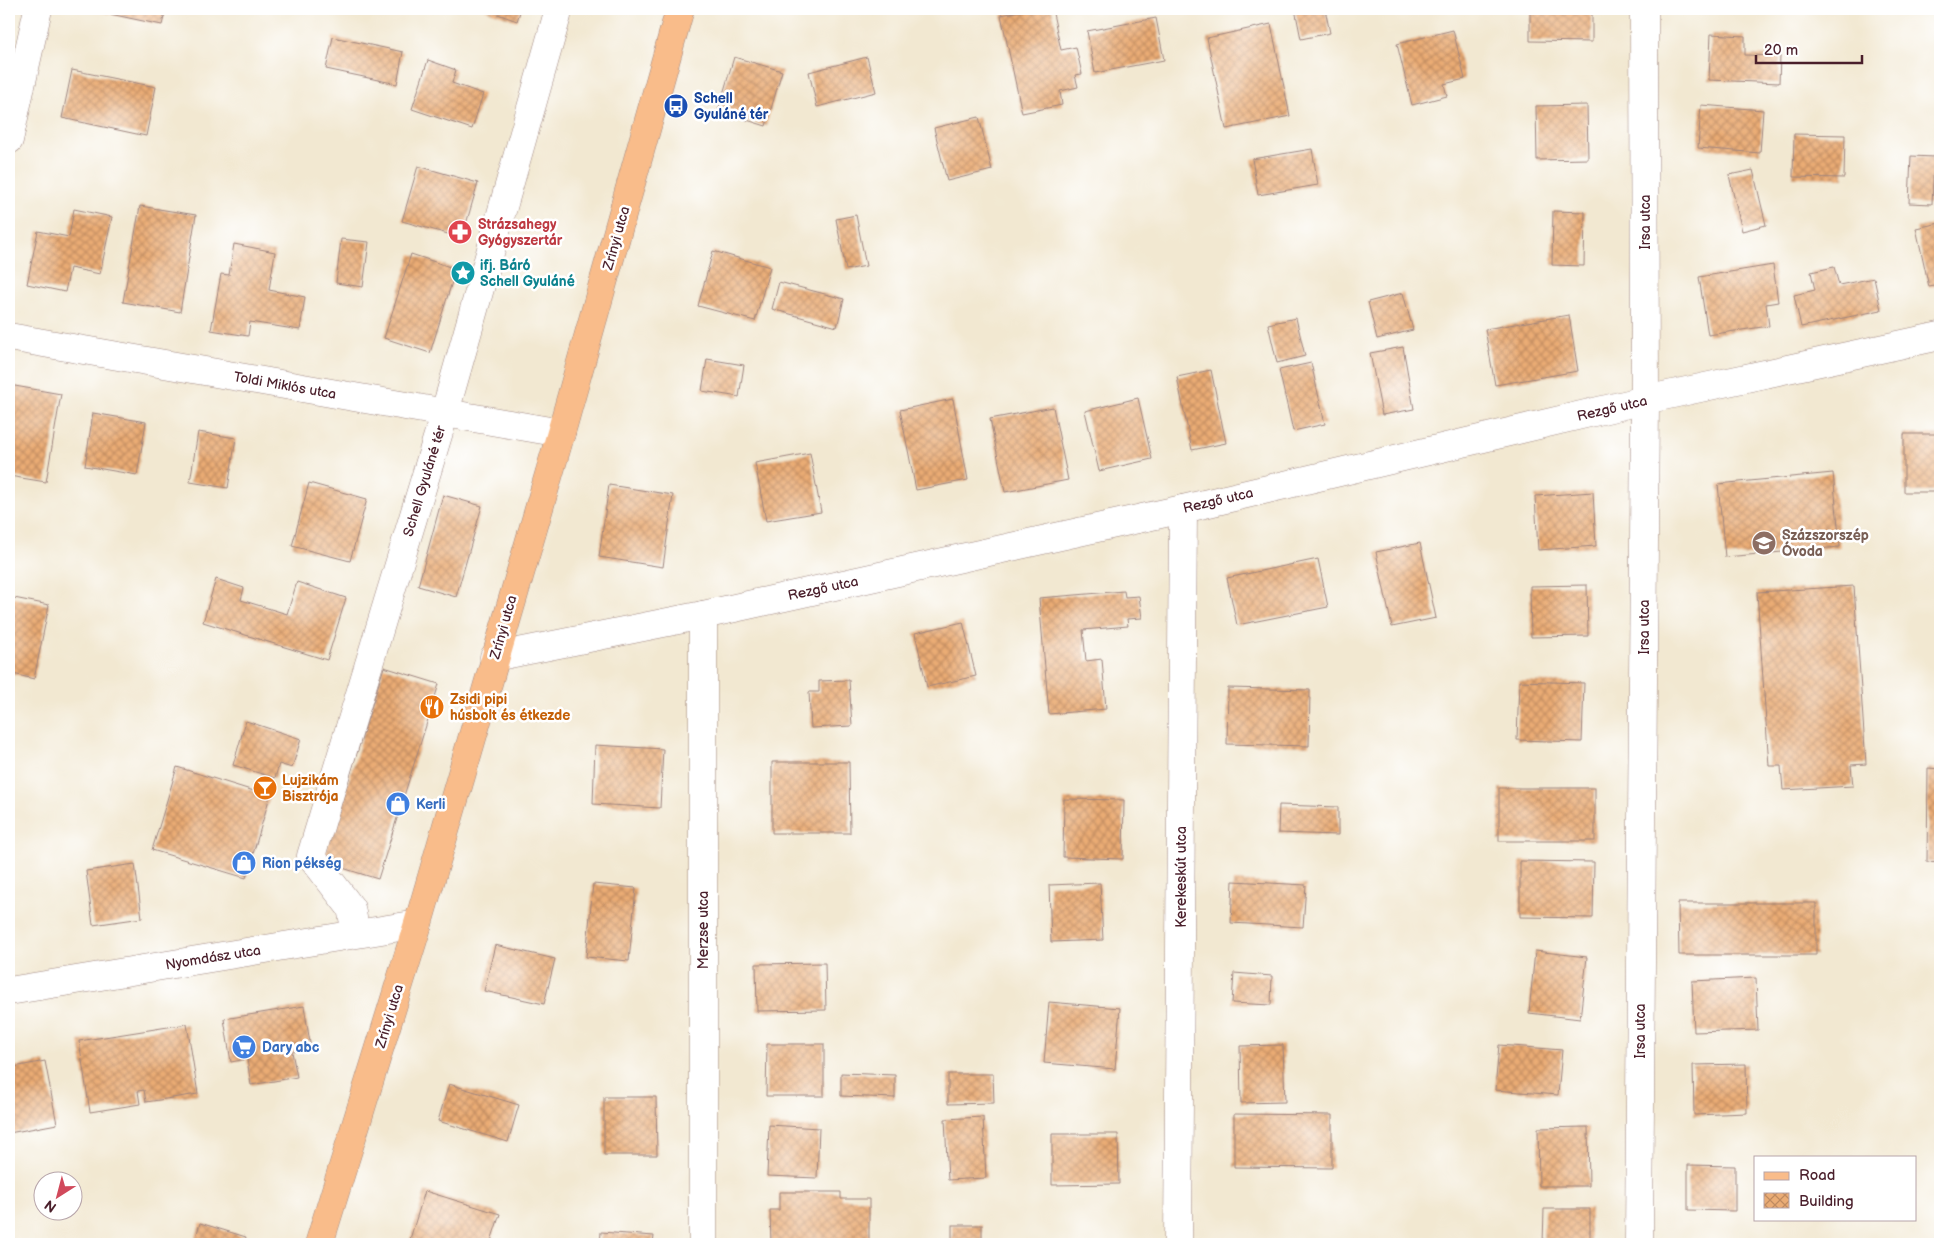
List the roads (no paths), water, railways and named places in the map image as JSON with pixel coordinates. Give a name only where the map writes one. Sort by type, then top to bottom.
[{"type":"main road","name":"Zrínyi utca","points":[[319,1244],[418,924],[494,657],[561,433],[680,9]]},
{"type":"street","points":[[9,140],[38,9]]},
{"type":"street","name":"Irsa utca","points":[[1639,1244],[1646,400],[1644,9]]},
{"type":"street","name":"Schell Gyuláné tér","points":[[356,933],[351,908],[311,856],[445,412],[557,16]]},
{"type":"street","name":"Rezgő utca","points":[[494,657],[703,615],[1183,509],[1646,400],[1940,336]]},
{"type":"street","name":"Toldi Miklós utca","points":[[9,337],[561,433]]},
{"type":"street","name":"Kerekeskút utca","points":[[1178,1244],[1183,509]]},
{"type":"street","name":"Merzse utca","points":[[702,1244],[703,615]]},
{"type":"street","name":"Nyomdász utca","points":[[9,991],[418,924]]},
{"type":"place","name":"Schell Gyuláné tér","points":[[676,106]]},
{"type":"place","name":"Strázsahegy Gyógyszertár","points":[[460,232]]},
{"type":"place","name":"ifj. Báró Schell Gyuláné","points":[[463,273]]},
{"type":"place","name":"Százszorszép Óvoda","points":[[1764,543]]},
{"type":"place","name":"Zsidi pipi húsbolt és étkezde","points":[[432,707]]},
{"type":"place","name":"Lujzikám Bisztrója","points":[[265,788]]},
{"type":"place","name":"Kerli","points":[[398,804]]},
{"type":"place","name":"Rion pékség","points":[[244,863]]},
{"type":"place","name":"Dary abc","points":[[244,1047]]}]
